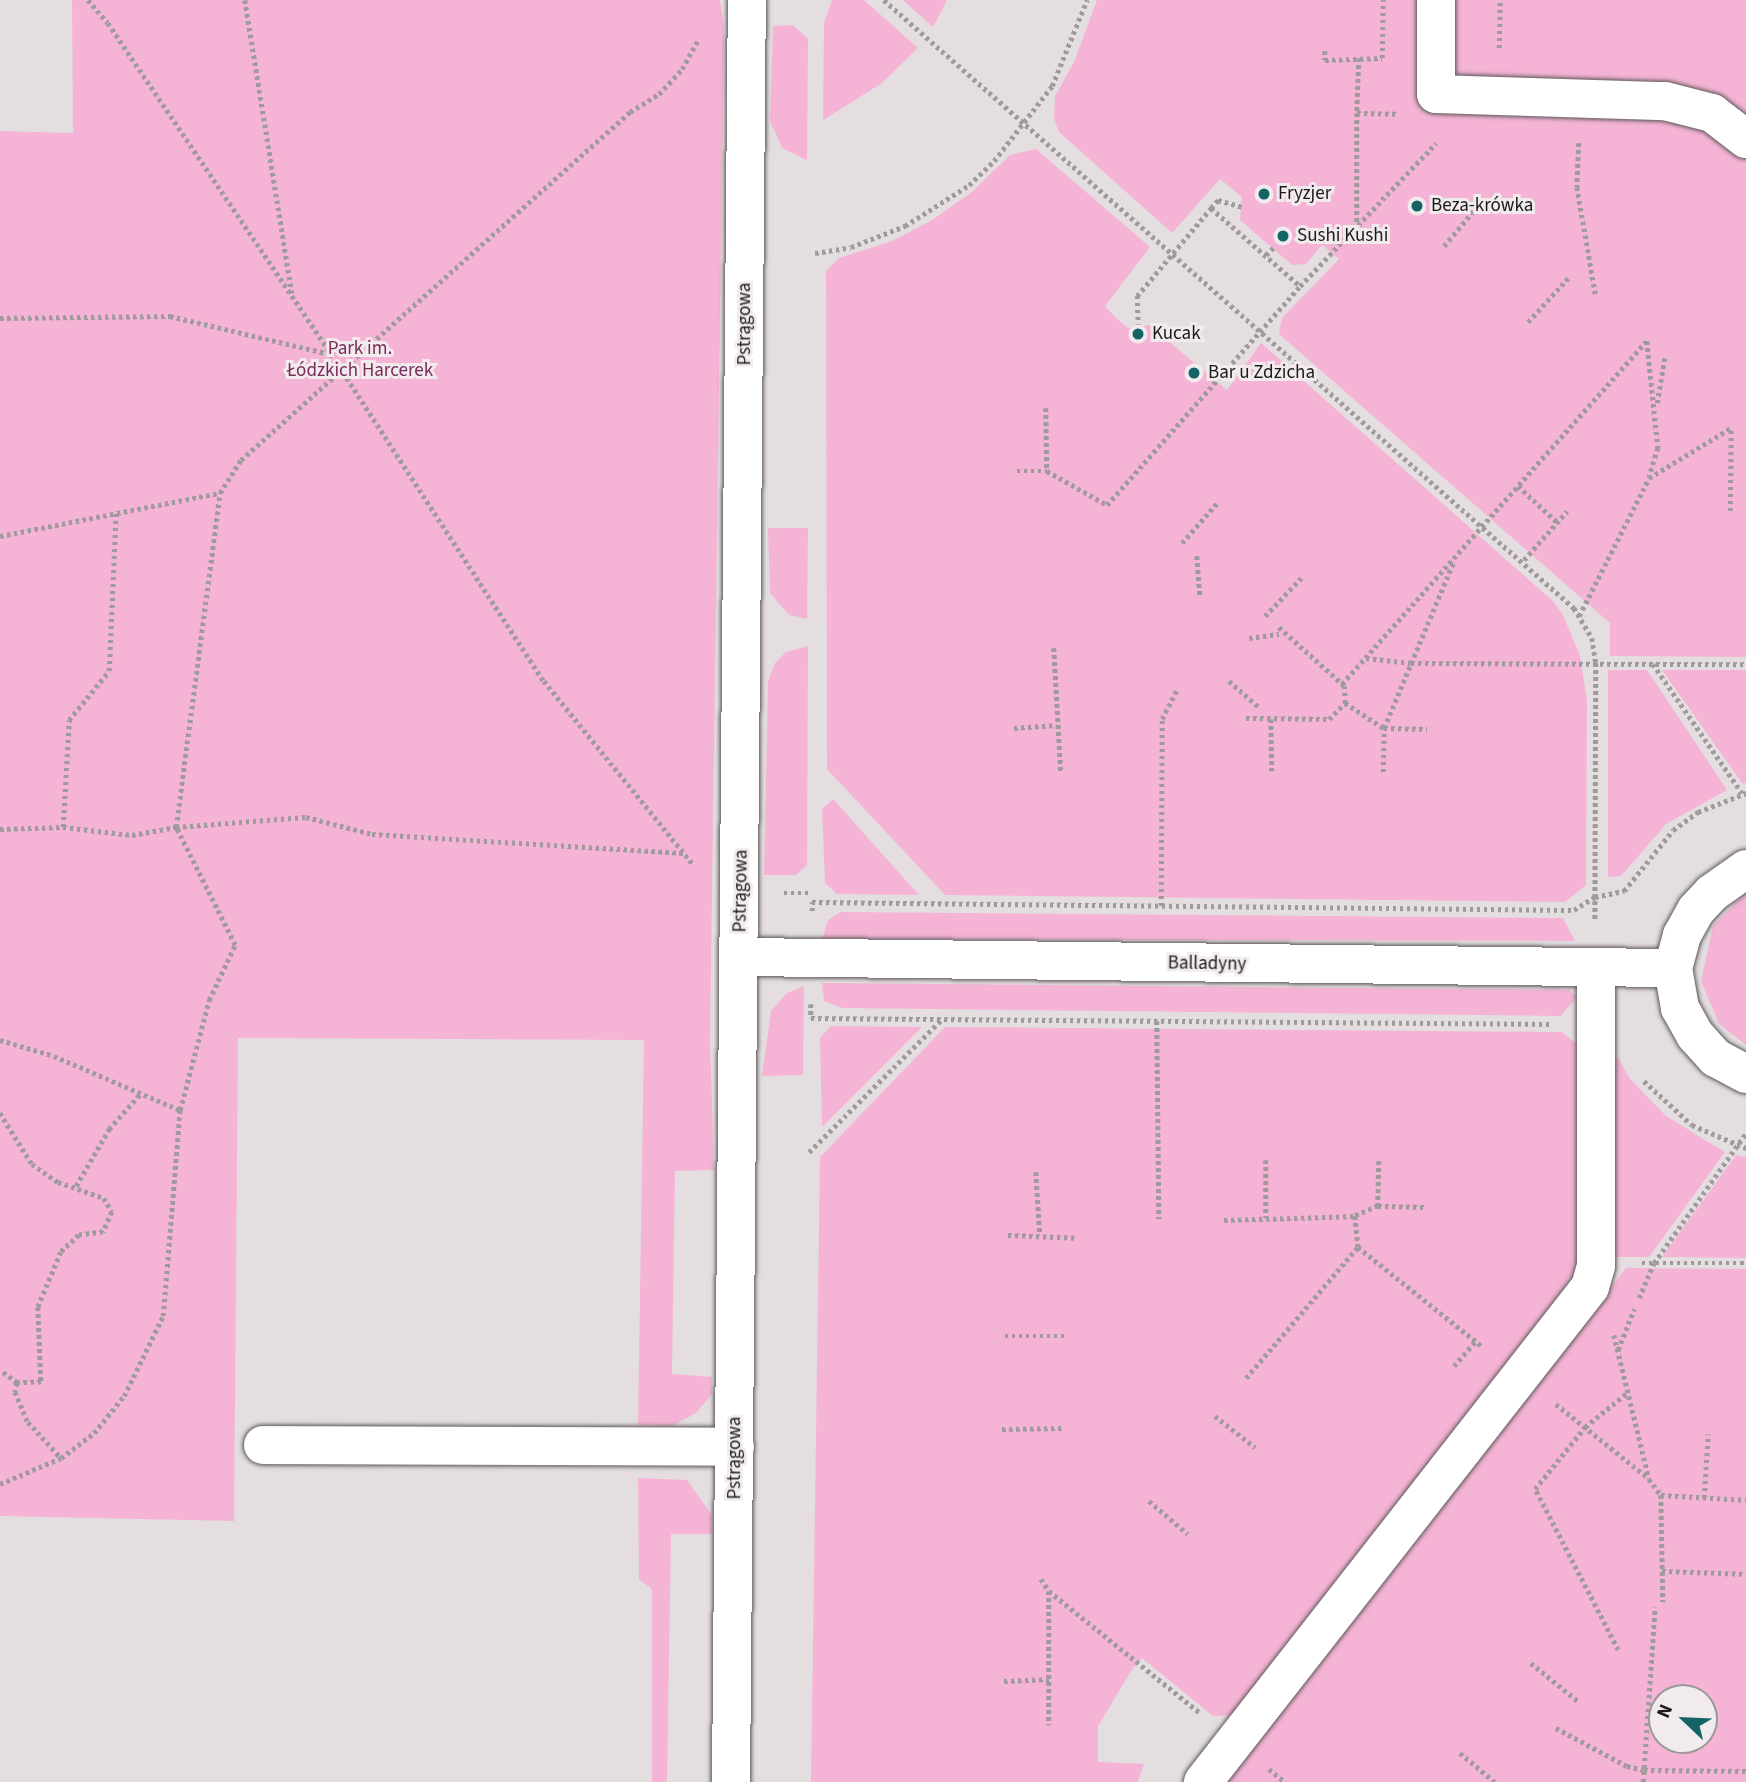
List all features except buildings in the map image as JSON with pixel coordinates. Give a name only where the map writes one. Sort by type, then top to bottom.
[{"type":"street","name":"Pstrągowa","points":[[731,1782],[741,919],[747,0]]},
{"type":"street","points":[[1436,0],[1436,94],[1568,97],[1684,104],[1712,113],[1746,139]]},
{"type":"street","points":[[1746,869],[1712,893],[1696,911],[1682,936],[1673,968],[1680,1008],[1695,1035],[1716,1058],[1746,1074]]},
{"type":"street","name":"Balladyny","points":[[740,957],[1673,968]]},
{"type":"street","points":[[1203,1782],[1580,1303],[1596,1266],[1596,968]]},
{"type":"street","points":[[262,1445],[735,1447]]},
{"type":"path","points":[[88,0],[108,23],[331,354],[544,681],[741,919]]},
{"type":"path","points":[[246,0],[292,298]]},
{"type":"path","points":[[884,0],[1027,122],[1484,524],[1579,616],[1592,638],[1597,663],[1596,968]]},
{"type":"path","points":[[815,253],[879,237],[939,206],[994,161],[1027,122],[1069,52],[1087,0]]},
{"type":"path","points":[[1325,51],[1325,60],[1382,58],[1382,0]]},
{"type":"path","points":[[0,1484],[61,1458],[94,1433],[124,1396],[163,1316],[180,1110],[209,999],[235,945],[176,827],[220,493],[242,460],[629,112],[659,93],[682,69],[706,28]]},
{"type":"path","points":[[1357,226],[1359,58]]},
{"type":"path","points":[[1568,97],[1580,129],[1577,187],[1596,297]]},
{"type":"path","points":[[1357,113],[1409,115]]},
{"type":"path","points":[[1017,471],[1047,471],[1107,505],[1300,286],[1436,143]]},
{"type":"path","points":[[1138,327],[1137,296],[1211,208],[1218,200],[1242,207]]},
{"type":"path","points":[[1444,246],[1482,201]]},
{"type":"path","points":[[1211,208],[1300,286]]},
{"type":"path","points":[[1266,255],[1273,248]]},
{"type":"path","points":[[1528,322],[1570,276]]},
{"type":"path","points":[[0,318],[170,316],[331,354]]},
{"type":"path","points":[[1342,684],[1647,340],[1648,378],[1657,408]]},
{"type":"path","points":[[1579,616],[1648,478],[1658,448],[1657,408],[1665,356]]},
{"type":"path","points":[[1045,408],[1047,471]]},
{"type":"path","points":[[1648,478],[1731,428],[1730,511]]},
{"type":"path","points":[[1518,486],[1557,522]]},
{"type":"path","points":[[0,536],[220,493]]},
{"type":"path","points":[[1182,543],[1217,503]]},
{"type":"path","points":[[1524,560],[1567,511]]},
{"type":"path","points":[[63,827],[69,720],[109,671],[116,513]]},
{"type":"path","points":[[1197,556],[1200,596]]},
{"type":"path","points":[[1383,772],[1384,728],[1455,557]]},
{"type":"path","points":[[1265,615],[1302,577]]},
{"type":"path","points":[[1276,625],[1342,684],[1345,703],[1384,728],[1427,729]]},
{"type":"path","points":[[1250,638],[1279,634]]},
{"type":"path","points":[[1054,648],[1056,724],[1061,772]]},
{"type":"path","points":[[1365,658],[1411,663],[1746,664]]},
{"type":"path","points":[[1653,664],[1742,793]]},
{"type":"path","points":[[1229,681],[1260,708]]},
{"type":"path","points":[[1161,906],[1162,719],[1177,689]]},
{"type":"path","points":[[1246,718],[1329,719],[1345,703]]},
{"type":"path","points":[[1271,719],[1272,771]]},
{"type":"path","points":[[1014,728],[1056,724]]},
{"type":"path","points":[[0,830],[63,827],[132,835],[176,827],[306,817],[372,834],[684,853]]},
{"type":"path","points":[[809,1152],[942,1019]]},
{"type":"path","points":[[1157,1021],[1159,1219]]},
{"type":"path","points":[[0,1040],[54,1056],[180,1110]]},
{"type":"path","points":[[1637,1070],[1677,1115],[1746,1148]]},
{"type":"path","points":[[76,1186],[109,1129],[141,1093]]},
{"type":"path","points":[[0,1113],[33,1164],[58,1182],[76,1186],[104,1198],[112,1212],[103,1231],[79,1235],[61,1252],[38,1307],[41,1382],[17,1383],[0,1370]]},
{"type":"path","points":[[1617,1351],[1654,1263],[1746,1133]]},
{"type":"path","points":[[1266,1160],[1266,1218]]},
{"type":"path","points":[[1378,1206],[1379,1161]]},
{"type":"path","points":[[1036,1172],[1040,1235]]},
{"type":"path","points":[[1224,1220],[1355,1216],[1378,1206],[1424,1207]]},
{"type":"path","points":[[1355,1216],[1358,1247],[1649,1479],[1661,1495],[1663,1602]]},
{"type":"path","points":[[1008,1235],[1078,1238]]},
{"type":"path","points":[[1246,1378],[1358,1247]]},
{"type":"path","points":[[1649,1479],[1596,1266],[1746,1263]]},
{"type":"path","points":[[1005,1336],[1064,1336]]},
{"type":"path","points":[[1454,1366],[1476,1341]]},
{"type":"path","points":[[17,1383],[15,1392],[28,1422],[61,1458]]},
{"type":"path","points":[[1618,1650],[1535,1489],[1585,1427],[1628,1392]]},
{"type":"path","points":[[1215,1416],[1255,1447]]},
{"type":"path","points":[[1002,1429],[1062,1428]]},
{"type":"path","points":[[1704,1498],[1708,1434]]},
{"type":"path","points":[[1661,1495],[1746,1500]]},
{"type":"path","points":[[1149,1501],[1188,1534]]},
{"type":"path","points":[[1662,1572],[1746,1574]]},
{"type":"path","points":[[1041,1579],[1049,1591],[1285,1782]]},
{"type":"path","points":[[1049,1591],[1049,1725]]},
{"type":"path","points":[[1643,1782],[1655,1607]]},
{"type":"path","points":[[1531,1663],[1578,1701]]},
{"type":"path","points":[[1004,1681],[1049,1679]]},
{"type":"path","points":[[1556,1728],[1627,1766],[1644,1770],[1746,1771]]},
{"type":"path","points":[[1460,1753],[1494,1782]]},
{"type":"green space","name":"Park im. Łódzkich Harcerek","points":[[72,0],[720,0],[724,26],[710,1041],[714,1170],[675,1171],[672,1374],[712,1377],[712,1394],[696,1413],[672,1426],[638,1425],[644,1040],[238,1038],[234,1521],[0,1516],[0,131],[73,133]]},
{"type":"green space","points":[[832,0],[864,0],[918,48],[882,83],[823,120],[824,23]]},
{"type":"green space","points":[[903,0],[947,0],[933,27]]},
{"type":"green space","points":[[1097,0],[1746,0],[1746,657],[1610,656],[1610,623],[1279,334],[1282,318],[1339,259],[1322,245],[1306,264],[1292,265],[1240,220],[1242,197],[1220,179],[1172,233],[1059,132],[1054,119],[1055,96],[1074,62]]},
{"type":"green space","points":[[793,25],[808,39],[807,160],[782,148],[770,121],[773,26]]},
{"type":"green space","points":[[1036,149],[1150,247],[1105,306],[1115,317],[1128,328],[1149,325],[1227,390],[1261,343],[1553,601],[1563,615],[1580,656],[1587,701],[1586,885],[1565,902],[945,895],[827,769],[826,271],[839,258],[892,241],[932,220],[972,192],[1010,155]]},
{"type":"green space","points":[[768,528],[808,528],[807,619],[789,615],[770,593]]},
{"type":"green space","points":[[808,646],[807,865],[796,875],[764,875],[768,681],[775,663],[786,652]]},
{"type":"green space","points":[[1608,670],[1647,670],[1727,790],[1666,824],[1621,876],[1608,877]]},
{"type":"green space","points":[[1662,670],[1746,670],[1746,783],[1742,783]]},
{"type":"green space","points":[[833,799],[919,895],[837,894],[825,883],[822,809]]},
{"type":"green space","points":[[1746,892],[1746,1045],[1719,1024],[1701,981],[1713,926]]},
{"type":"green space","points":[[841,912],[1563,918],[1575,941],[822,939],[828,920]]},
{"type":"green space","points":[[822,983],[1569,990],[1577,997],[1561,1016],[842,1008],[824,1001]]},
{"type":"green space","points":[[804,986],[803,1075],[762,1076],[771,1011],[786,994]]},
{"type":"green space","points":[[831,1026],[922,1027],[822,1127],[820,1038]]},
{"type":"green space","points":[[945,1027],[1562,1032],[1585,1051],[1580,1269],[1240,1715],[1213,1716],[1142,1658],[1133,1668],[1098,1726],[1098,1762],[1144,1764],[1138,1782],[811,1782],[820,1157]]},
{"type":"green space","points":[[1608,1059],[1619,1059],[1630,1079],[1666,1116],[1725,1152],[1649,1257],[1615,1257],[1609,1251]]},
{"type":"green space","points":[[1736,1155],[1746,1157],[1746,1258],[1662,1257]]},
{"type":"green space","points":[[1626,1268],[1746,1269],[1746,1782],[1219,1782]]},
{"type":"green space","points":[[638,1478],[687,1480],[712,1515],[712,1534],[671,1534],[667,1782],[652,1782],[652,1589],[639,1579]]},
{"type":"place","name":"Fryzjer","points":[[1264,194]]},
{"type":"place","name":"Beza-krówka","points":[[1417,206]]},
{"type":"place","name":"Sushi Kushi","points":[[1283,236]]},
{"type":"place","name":"Kucak","points":[[1138,334]]},
{"type":"place","name":"Bar u Zdzicha","points":[[1194,373]]}]
